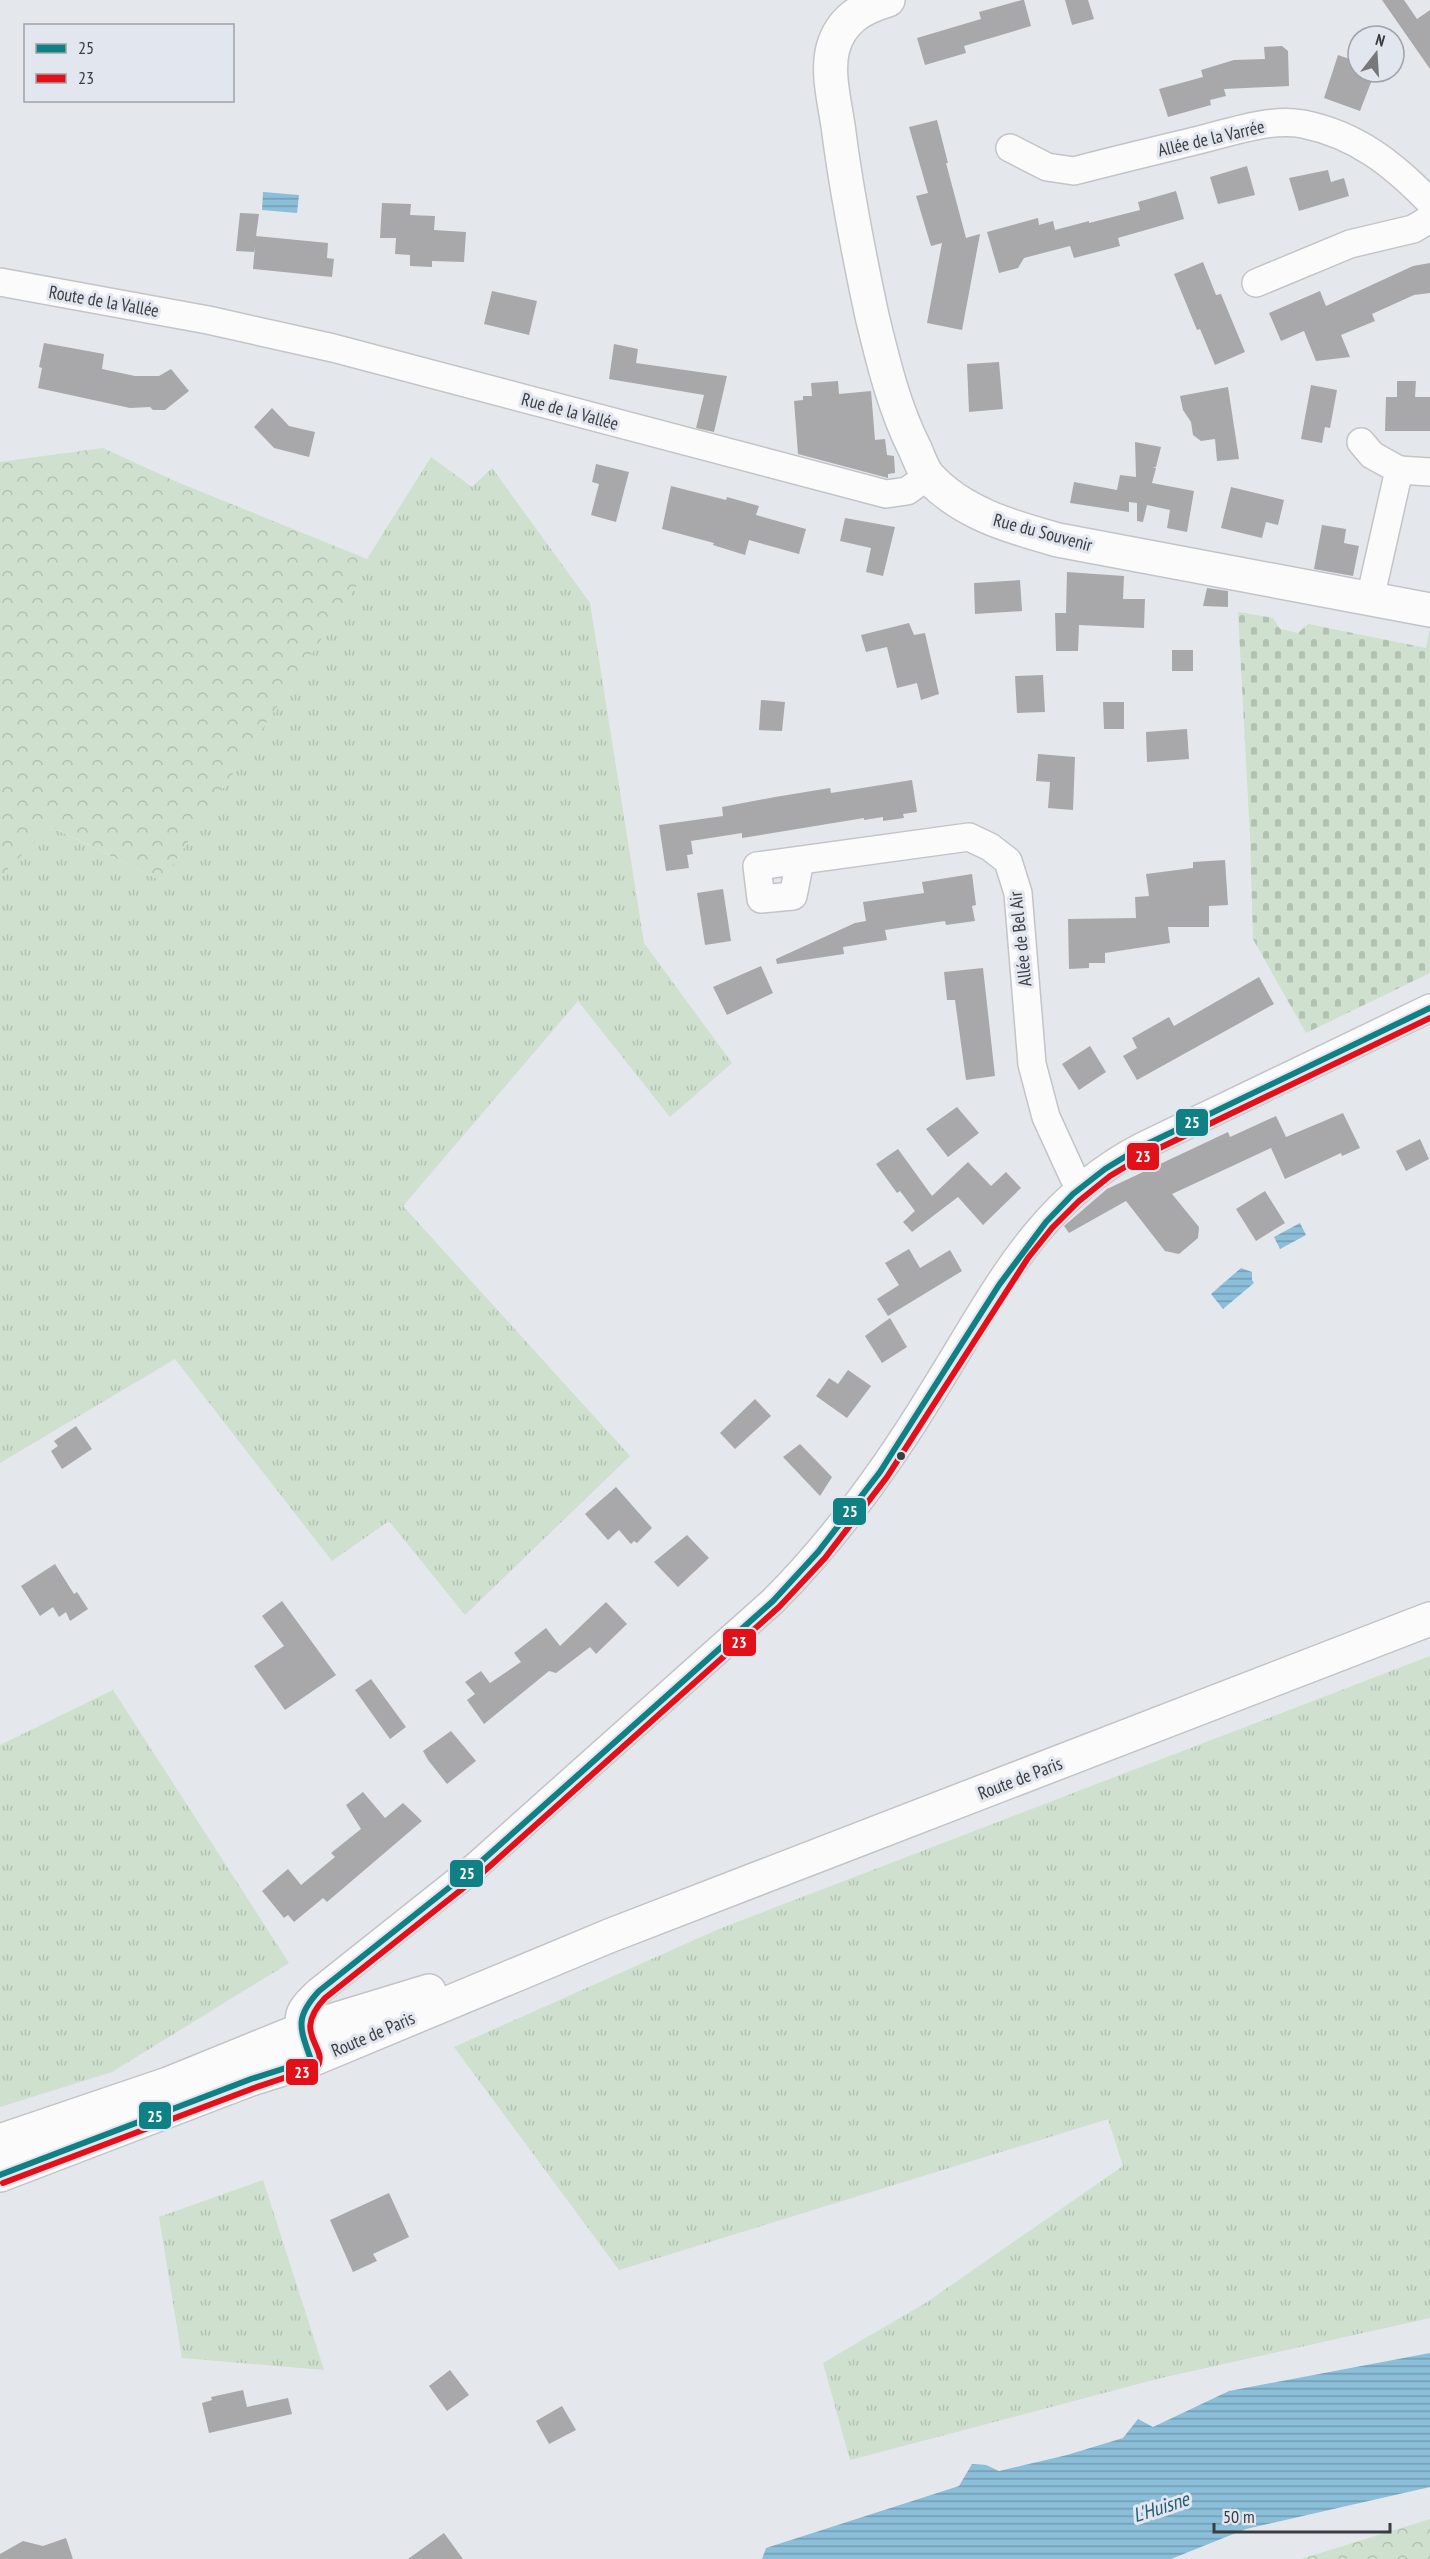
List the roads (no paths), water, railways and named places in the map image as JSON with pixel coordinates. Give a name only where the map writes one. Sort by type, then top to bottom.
[{"type":"main road","points":[[848,8],[888,0]]},
{"type":"main road","name":"Rue du Souvenir","points":[[848,8],[832,51],[845,179],[883,364],[906,432],[928,476],[974,511],[1017,528],[1058,540],[1430,610]]},
{"type":"main road","name":"Route de Paris","points":[[0,2175],[251,2079],[311,2060],[609,1936],[1430,1619]]},
{"type":"main road","name":"Route de Paris","points":[[0,2140],[168,2084],[301,2030],[609,1936]]},
{"type":"street","name":"Allée de la Varrée","points":[[1010,148],[1047,167],[1074,171],[1267,123],[1302,124],[1350,140],[1378,154],[1404,175],[1430,202]]},
{"type":"street","points":[[1256,284],[1350,244],[1413,229],[1430,219]]},
{"type":"street","name":"Route de la Vallée","points":[[0,282],[208,320]]},
{"type":"street","name":"Rue de la Vallée","points":[[208,320],[466,382],[886,494],[907,491],[928,476]]},
{"type":"street","points":[[1361,442],[1372,455],[1399,470],[1430,472]]},
{"type":"street","points":[[1370,599],[1399,470]]},
{"type":"street","name":"Allée de Bel Air","points":[[800,861],[969,837],[990,847],[1008,861],[1018,893],[1032,1064],[1046,1117],[1073,1176],[1081,1187]]},
{"type":"street","points":[[311,2060],[298,2020],[303,2005],[318,1990],[475,1867],[773,1601],[810,1565],[909,1428],[1010,1266],[1046,1221],[1081,1187],[1111,1164],[1141,1147],[1430,1008]]},
{"type":"water","points":[[263,192],[299,195],[297,213],[262,210]]},
{"type":"water","points":[[1300,1223],[1306,1235],[1280,1249],[1274,1237]]},
{"type":"water","points":[[1241,1268],[1252,1272],[1254,1283],[1223,1309],[1211,1294]]},
{"type":"water","name":"L'Huisne","points":[[1430,2353],[1430,2487],[1246,2529],[1171,2559],[762,2559],[766,2548],[959,2486],[972,2464],[986,2465],[999,2471],[1067,2455],[1123,2438],[1138,2419],[1153,2427],[1229,2391]]}]
